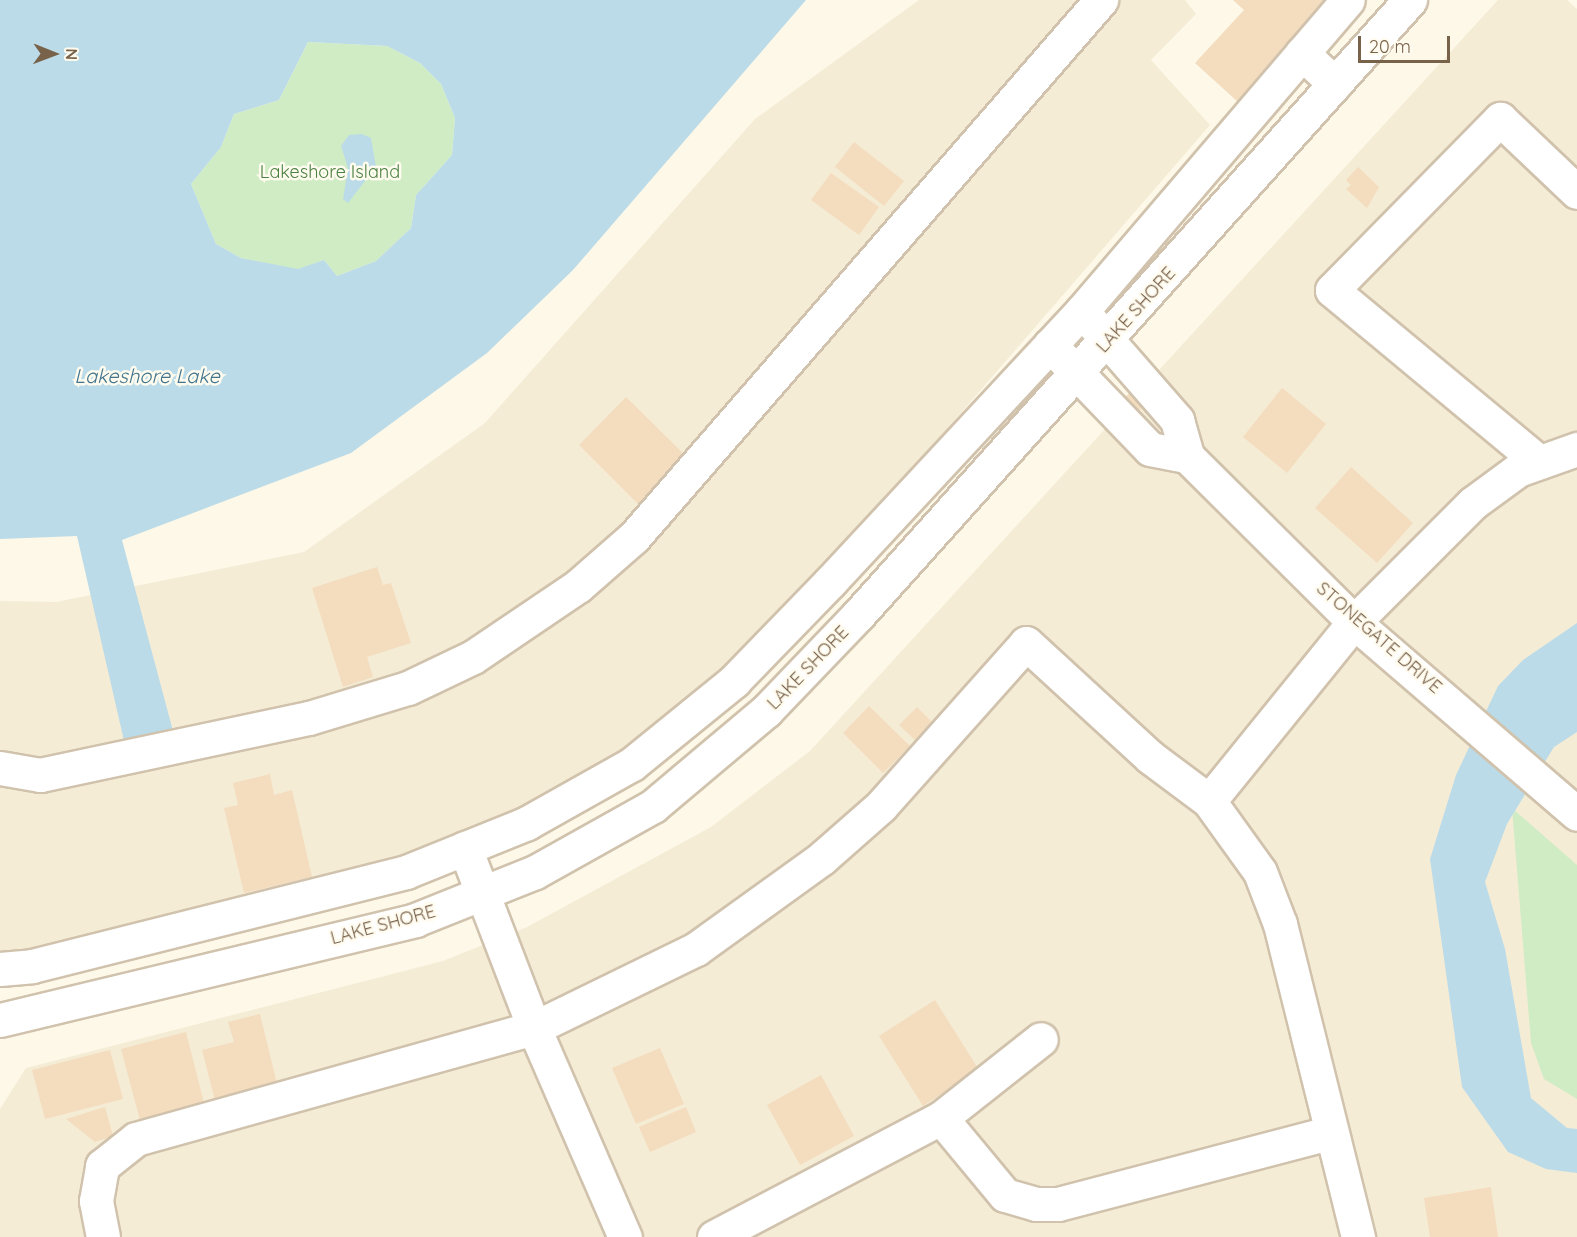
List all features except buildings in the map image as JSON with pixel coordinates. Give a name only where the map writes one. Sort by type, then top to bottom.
[{"type":"street","points":[[0,768],[40,775],[309,718],[408,688],[473,657],[578,586],[634,537],[1101,0]]},
{"type":"street","points":[[0,969],[32,966],[406,872],[526,823],[632,764],[734,681],[1082,311],[1348,0]]},
{"type":"street","name":"LAKE SHORE","points":[[0,1020],[416,920],[483,894],[653,806],[766,711],[1118,351],[1335,84],[1410,0]]},
{"type":"street","points":[[1302,53],[1335,84]]},
{"type":"street","points":[[1539,462],[1332,290],[1500,119],[1577,192]]},
{"type":"street","name":"STONEGATE DRIVE","points":[[1082,311],[1177,420],[1187,456],[1354,622],[1460,709],[1576,810]]},
{"type":"street","points":[[1050,345],[1150,449],[1187,456]]},
{"type":"street","points":[[1209,801],[1354,622],[1473,503],[1539,462],[1577,448]]},
{"type":"street","points":[[103,1237],[96,1201],[102,1166],[136,1139],[534,1028],[696,949],[822,858],[881,806],[1026,643],[1150,757],[1209,801],[1260,872],[1280,924],[1328,1133],[1358,1237]]},
{"type":"street","points":[[465,848],[534,1028],[625,1237]]},
{"type":"street","points":[[714,1237],[941,1118],[1041,1039]]},
{"type":"street","points":[[941,1118],[1005,1195],[1036,1204],[1058,1204],[1328,1133]]},
{"type":"shaded area","points":[[919,0],[1185,0],[1196,14],[1151,60],[1210,125],[813,584],[646,742],[411,867],[0,972],[0,601],[56,602],[304,552],[485,423],[755,119]]},
{"type":"shaded area","points":[[1498,0],[1567,0],[1577,9],[1577,1237],[0,1237],[0,1109],[26,1068],[443,961],[527,927],[711,827],[810,751]]},
{"type":"green space","name":"Lakeshore Island","points":[[308,42],[387,46],[420,63],[441,84],[455,118],[452,155],[416,195],[411,228],[376,261],[337,276],[324,260],[298,270],[241,258],[216,244],[191,184],[221,147],[234,114],[279,100]]},
{"type":"green space","points":[[1512,808],[1577,865],[1577,1099],[1544,1079],[1531,1043]]},
{"type":"water","name":"Lakeshore Lake","points":[[0,0],[806,0],[573,270],[487,353],[351,453],[122,540],[173,731],[125,745],[77,536],[0,539]],"holes":[[[308,42],[387,46],[420,63],[441,84],[455,118],[452,155],[416,195],[411,228],[376,261],[337,276],[324,260],[298,269],[241,258],[216,244],[191,184],[221,147],[234,114],[279,100]]]},
{"type":"water","points":[[362,134],[371,138],[376,167],[348,203],[343,199],[348,168],[341,146],[349,135]]},
{"type":"water","points":[[1577,623],[1577,732],[1554,747],[1507,824],[1485,882],[1505,949],[1531,1098],[1567,1128],[1577,1129],[1577,1173],[1546,1169],[1508,1152],[1462,1087],[1430,859],[1456,775],[1498,686],[1523,660]]}]
